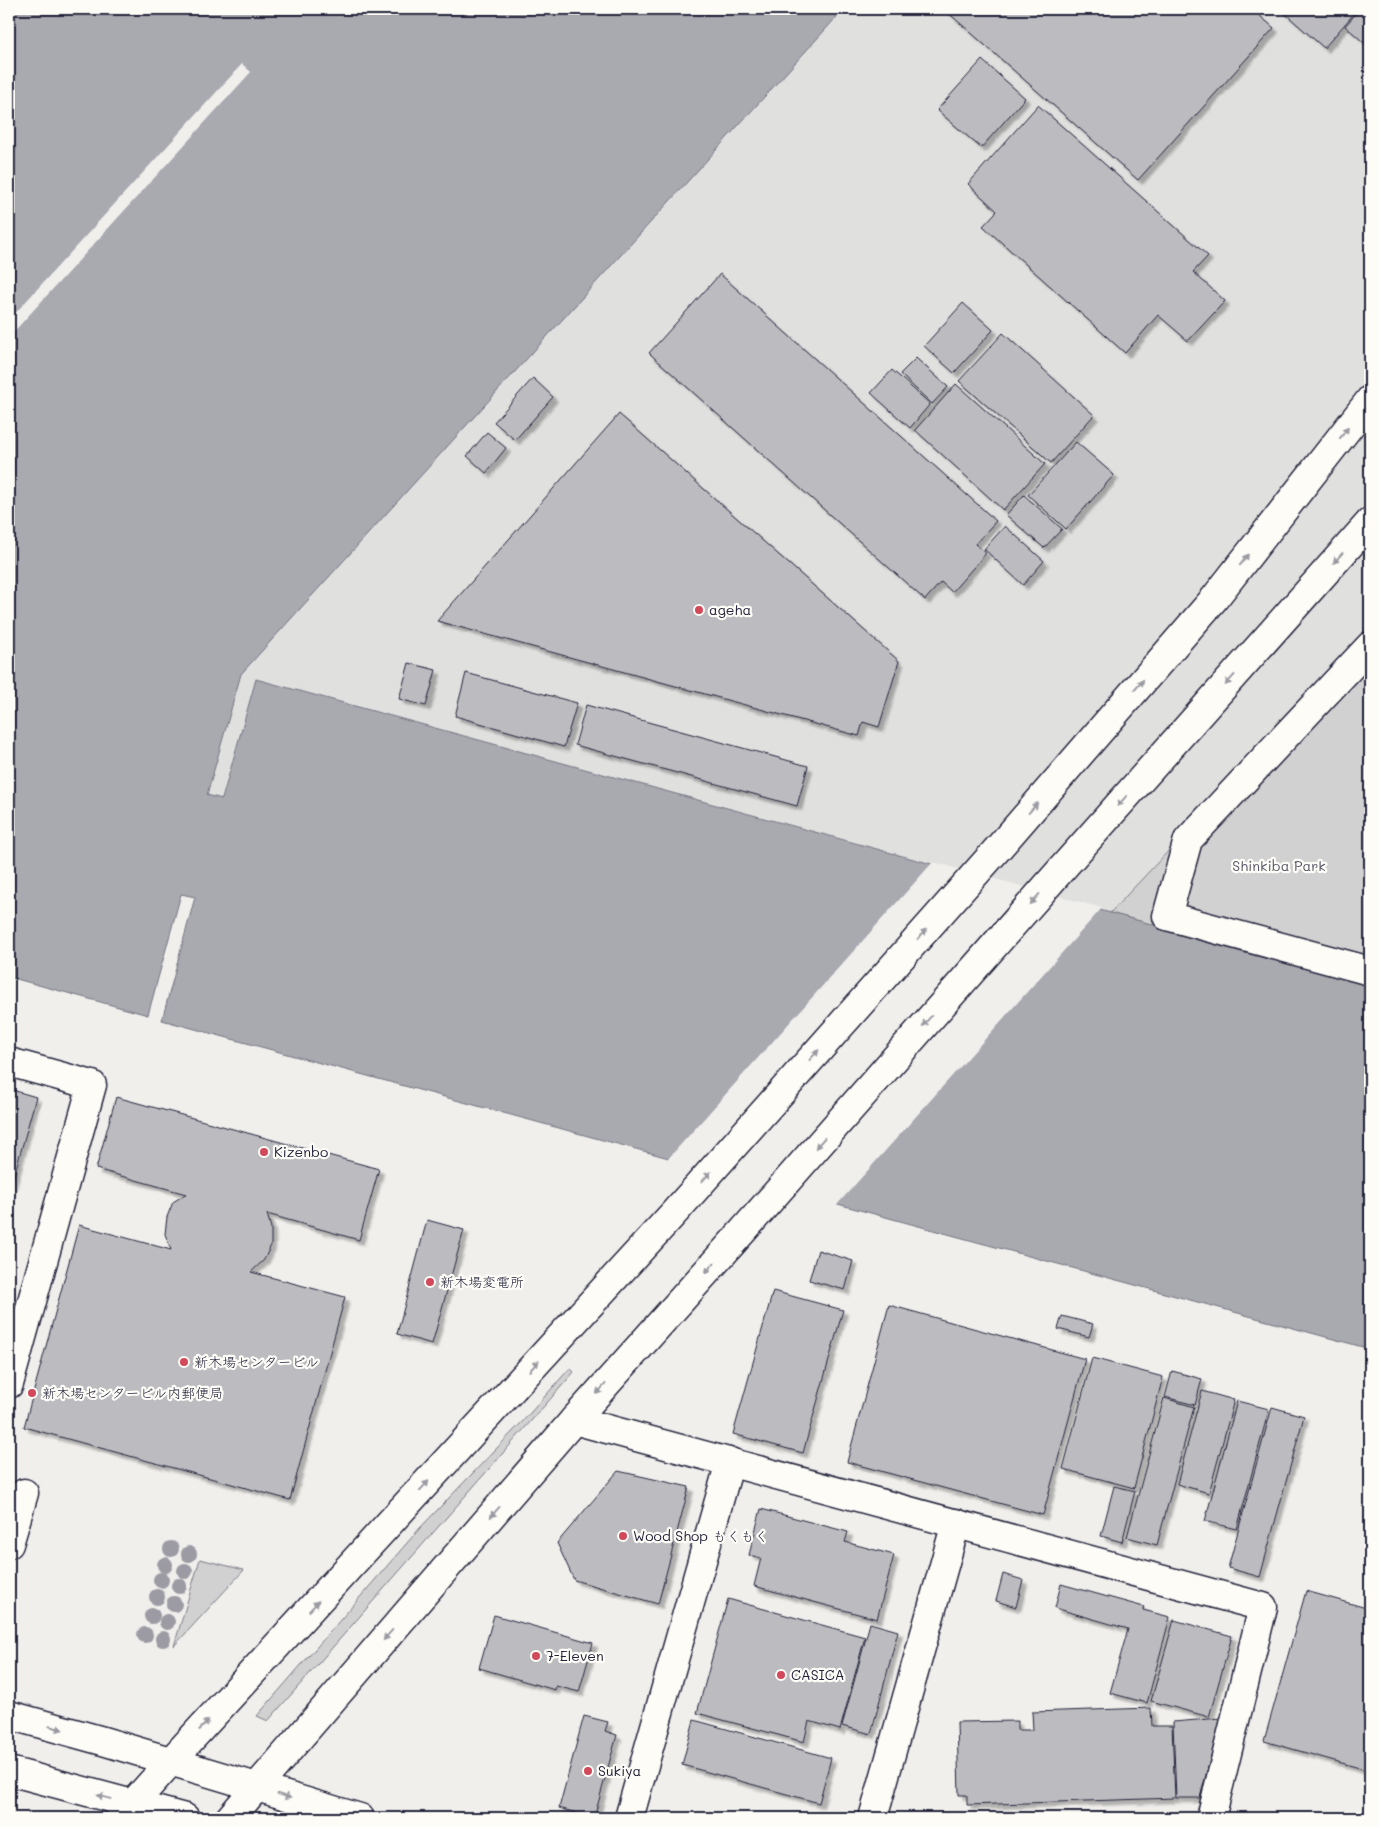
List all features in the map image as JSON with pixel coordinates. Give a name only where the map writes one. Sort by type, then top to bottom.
[{"type":"street","points":[[126,1811],[674,1213],[1001,845],[1214,599],[1370,400]]},
{"type":"street","points":[[230,1818],[574,1420],[1370,522]]},
{"type":"street","points":[[1370,646],[1188,840],[1167,916],[1370,971]]},
{"type":"street","points":[[9,1062],[92,1085],[9,1384]]},
{"type":"street","points":[[574,1420],[1263,1607],[1211,1818]]},
{"type":"street","points":[[629,1818],[730,1462]]},
{"type":"street","points":[[9,1544],[24,1493]]},
{"type":"street","points":[[873,1818],[956,1523]]},
{"type":"street","points":[[9,1715],[360,1818]]},
{"type":"street","points":[[9,1770],[126,1811],[185,1818]]},
{"type":"shaded area","points":[[9,9],[844,9],[241,674],[207,795],[222,799],[256,679],[1370,984],[1370,1349],[162,1020],[195,897],[181,894],[148,1015],[9,977]]},
{"type":"shaded area","points":[[844,9],[1370,9],[1370,984],[257,679],[222,800],[207,795],[241,674]]},
{"type":"green space","name":"Shinkiba Park","points":[[1370,637],[1370,984],[1110,913]]},
{"type":"green space","points":[[570,1368],[574,1372],[268,1721],[257,1716],[420,1528],[523,1421]]},
{"type":"green space","points":[[200,1559],[244,1570],[174,1646]]},
{"type":"pier","points":[[242,64],[251,72],[9,337],[9,320]]},
{"type":"pier","points":[[933,862],[1102,908],[836,1206],[667,1160]]},
{"type":"building","points":[[944,9],[1252,9],[1274,28],[1138,180]]},
{"type":"building","points":[[1280,9],[1358,9],[1324,48]]},
{"type":"building","points":[[1360,9],[1370,9],[1370,48],[1345,26]]},
{"type":"building","points":[[982,60],[1025,98],[981,148],[937,110]]},
{"type":"building","points":[[1038,105],[1208,256],[1193,272],[1225,301],[1188,341],[1158,315],[1125,353],[983,226],[997,211],[968,184]]},
{"type":"building","points":[[720,274],[996,521],[975,544],[986,553],[952,592],[941,582],[925,600],[649,353]]},
{"type":"building","points":[[963,303],[993,330],[954,373],[924,346]]},
{"type":"building","points":[[1003,333],[1094,415],[1051,463],[959,381]]},
{"type":"building","points":[[916,358],[948,387],[932,404],[900,374]]},
{"type":"building","points":[[892,370],[930,404],[910,428],[871,393]]},
{"type":"building","points":[[533,378],[553,397],[515,440],[494,422]]},
{"type":"building","points":[[956,384],[1045,464],[1003,510],[915,430]]},
{"type":"building","points":[[619,414],[899,661],[879,727],[863,722],[859,736],[437,621]]},
{"type":"building","points":[[487,432],[506,448],[486,473],[467,456]]},
{"type":"building","points":[[1076,442],[1114,475],[1066,529],[1028,495]]},
{"type":"building","points":[[1024,495],[1062,529],[1044,548],[1006,515]]},
{"type":"building","points":[[1005,526],[1044,561],[1023,585],[984,549]]},
{"type":"building","points":[[409,663],[436,670],[426,706],[399,699]]},
{"type":"building","points":[[466,673],[577,703],[564,747],[455,716]]},
{"type":"building","points":[[586,705],[808,766],[797,806],[575,745]]},
{"type":"building","points":[[9,1089],[36,1097],[9,1194]]},
{"type":"building","name":"新木場センタービル","points":[[116,1097],[379,1169],[359,1240],[267,1214],[271,1228],[271,1245],[264,1260],[251,1272],[345,1297],[290,1500],[24,1427],[79,1225],[171,1250],[165,1234],[167,1217],[173,1202],[186,1194],[96,1169]]},
{"type":"building","name":"新木場変電所","points":[[427,1220],[464,1230],[432,1344],[397,1334]]},
{"type":"building","points":[[818,1250],[853,1261],[845,1290],[809,1280]]},
{"type":"building","points":[[773,1291],[843,1310],[803,1453],[733,1434]]},
{"type":"building","points":[[889,1305],[1085,1359],[1043,1515],[847,1462]]},
{"type":"building","points":[[1062,1316],[1093,1324],[1089,1337],[1058,1329]]},
{"type":"building","points":[[1092,1358],[1163,1377],[1134,1488],[1063,1469]]},
{"type":"building","points":[[1172,1371],[1202,1379],[1195,1405],[1165,1397]]},
{"type":"building","points":[[1202,1391],[1234,1400],[1209,1493],[1177,1484]]},
{"type":"building","points":[[1164,1398],[1194,1407],[1157,1545],[1127,1537]]},
{"type":"building","points":[[1237,1401],[1269,1409],[1237,1529],[1205,1521]]},
{"type":"building","points":[[1272,1407],[1304,1416],[1260,1577],[1228,1568]]},
{"type":"building","points":[[618,1471],[689,1487],[658,1604],[574,1580],[557,1543]]},
{"type":"building","points":[[1114,1486],[1135,1491],[1122,1542],[1101,1536]]},
{"type":"building","points":[[761,1509],[848,1532],[845,1542],[894,1555],[877,1619],[754,1586],[761,1558],[749,1555]]},
{"type":"building","points":[[1003,1574],[1023,1580],[1016,1607],[996,1601]]},
{"type":"building","points":[[1061,1584],[1144,1607],[1143,1610],[1170,1617],[1147,1703],[1110,1693],[1128,1629],[1055,1608]]},
{"type":"building","points":[[1306,1591],[1370,1609],[1370,1771],[1264,1741]]},
{"type":"building","name":"CASICA","points":[[728,1599],[865,1637],[840,1730],[809,1721],[804,1742],[697,1713]]},
{"type":"building","name":"7-Eleven","points":[[494,1615],[593,1643],[579,1692],[556,1686],[555,1690],[479,1668]]},
{"type":"building","points":[[1174,1620],[1232,1636],[1209,1717],[1151,1701]]},
{"type":"building","points":[[870,1623],[898,1631],[871,1734],[842,1726]]},
{"type":"building","points":[[1151,1708],[1152,1726],[1172,1726],[1175,1798],[967,1805],[967,1795],[959,1795],[957,1722],[1017,1721],[1017,1730],[1033,1730],[1032,1712]]},
{"type":"building","name":"Sukiya","points":[[584,1716],[608,1722],[605,1731],[617,1735],[594,1818],[559,1808]]},
{"type":"building","points":[[1221,1718],[1200,1798],[1176,1798],[1173,1722]]},
{"type":"building","points":[[694,1720],[831,1758],[819,1803],[682,1765]]},
{"type":"place","name":"ageha","points":[[699,610]]},
{"type":"place","name":"Kizenbo","points":[[264,1152]]},
{"type":"place","name":"新木場変電所","points":[[430,1282]]},
{"type":"place","name":"新木場センタービル","points":[[184,1362]]},
{"type":"place","name":"新木場センタービル内郵便局","points":[[32,1393]]},
{"type":"place","name":"Wood Shop もくもく","points":[[623,1536]]},
{"type":"place","name":"7-Eleven","points":[[536,1656]]},
{"type":"place","name":"CASICA","points":[[781,1675]]},
{"type":"place","name":"Sukiya","points":[[588,1771]]}]
